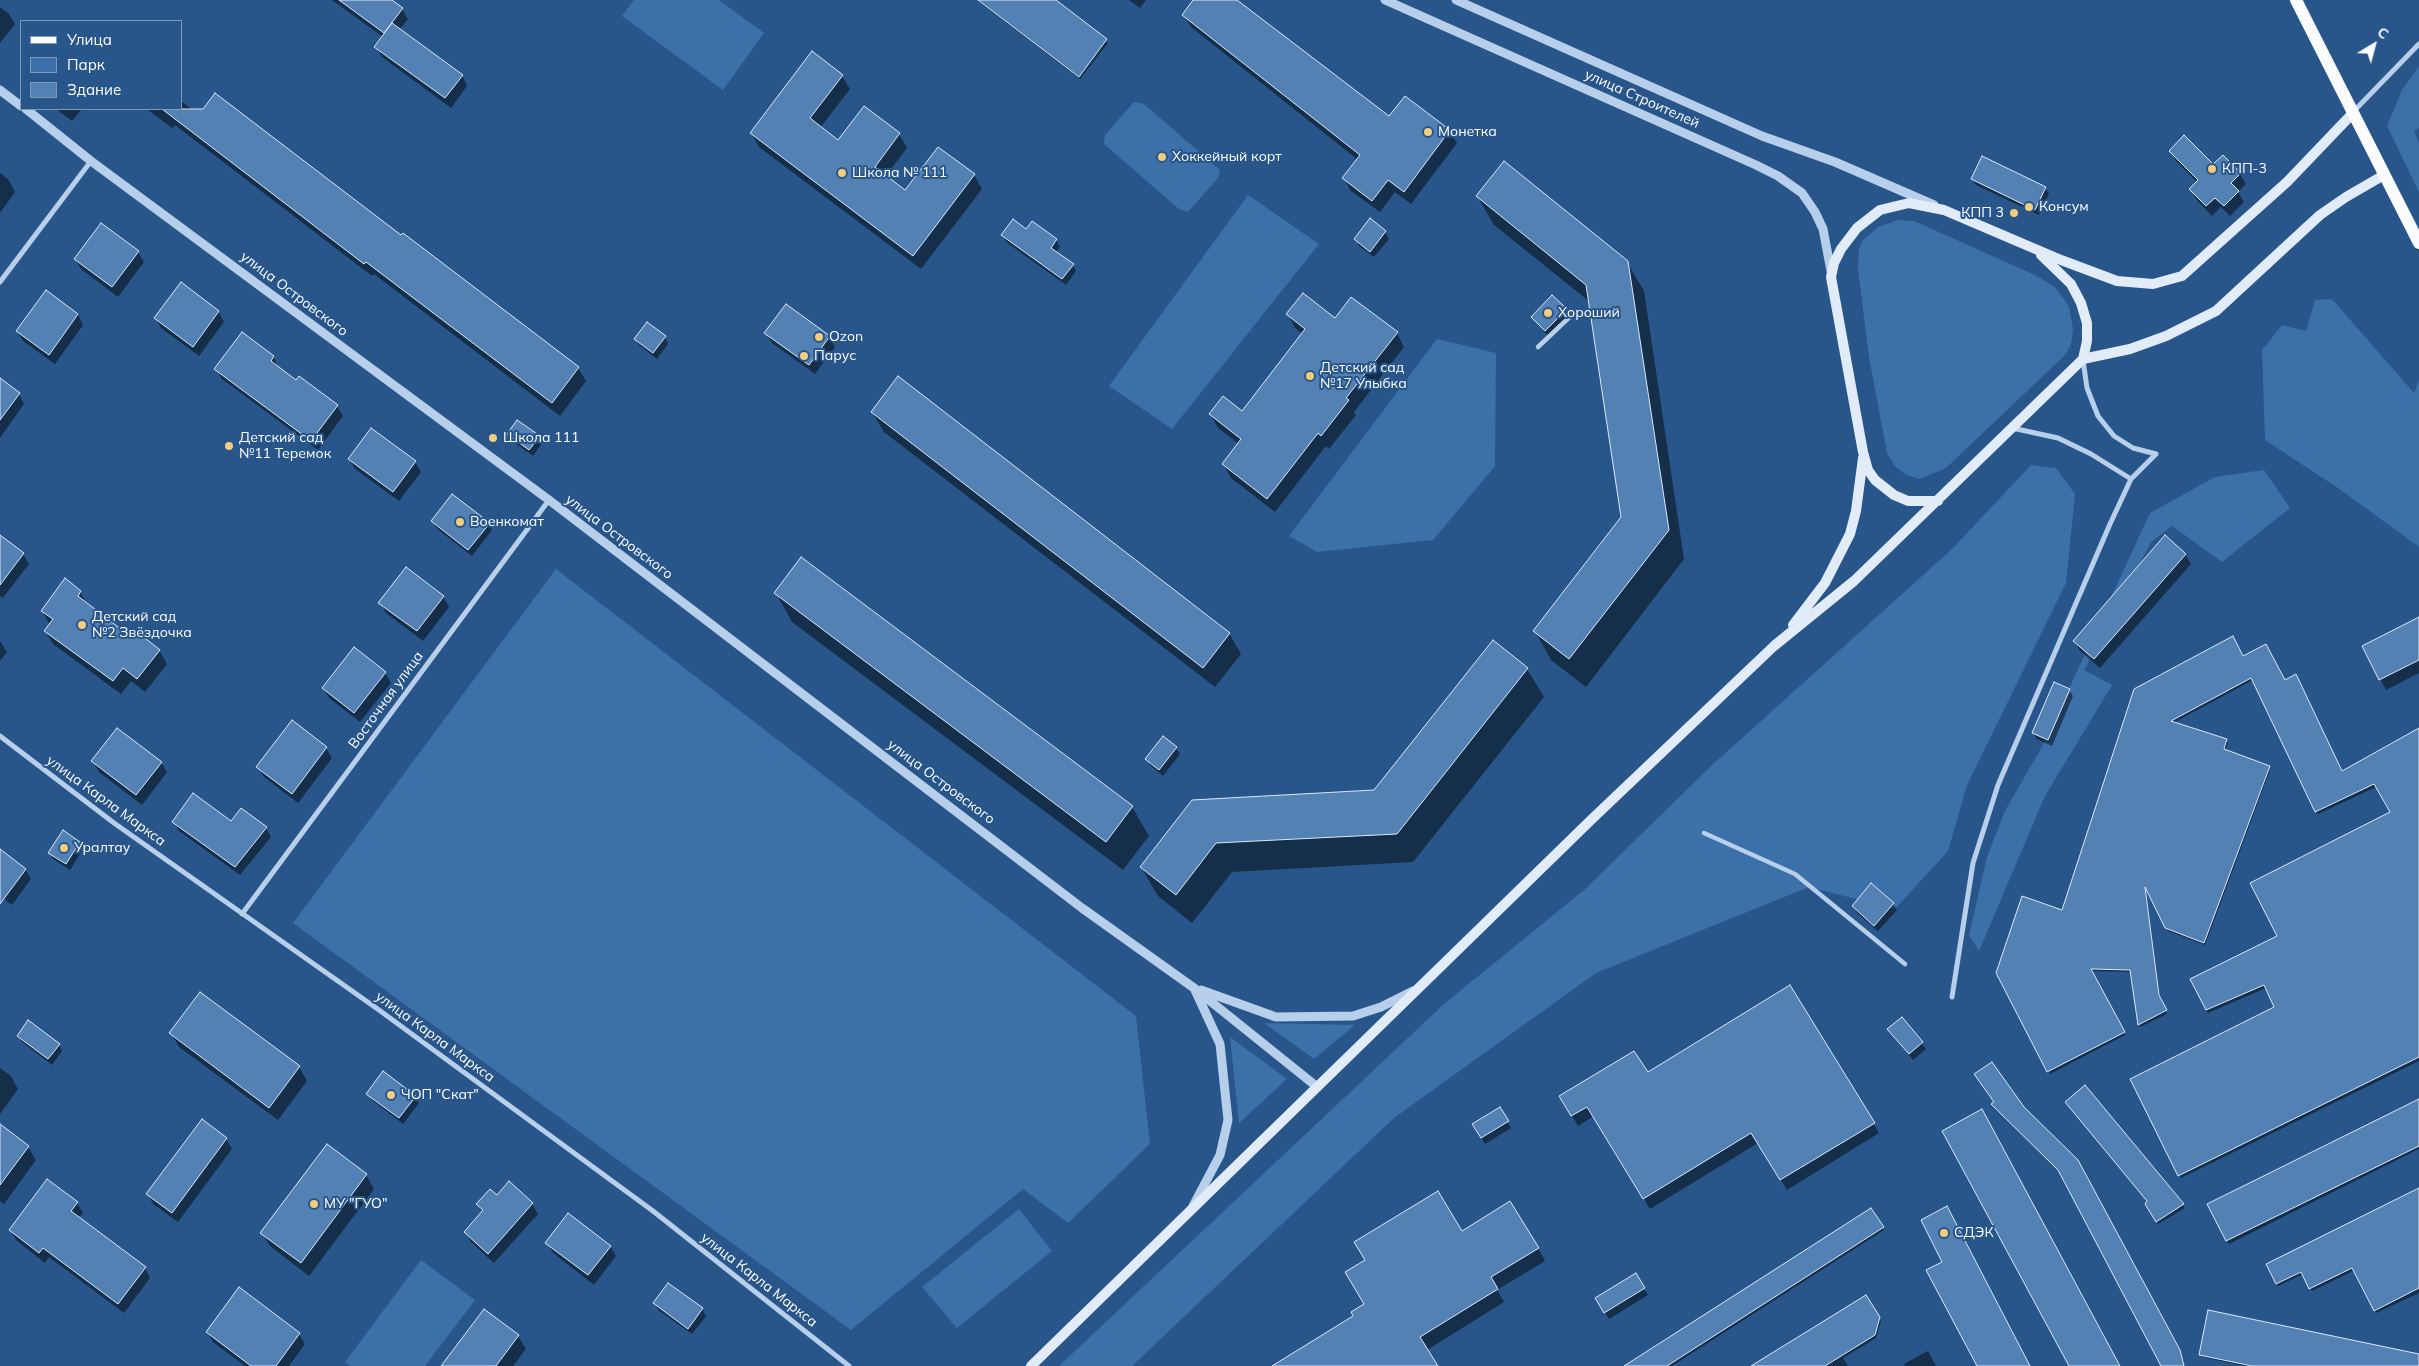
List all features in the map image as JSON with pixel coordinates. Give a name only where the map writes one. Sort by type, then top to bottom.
[{"type":"main road","points":[[2296,0],[2419,244]]},
{"type":"main road","points":[[1938,501],[1908,500],[1894,496],[1875,480],[1868,470],[1863,452],[1832,277],[1834,263],[1841,249],[1857,228],[1880,210],[1894,205],[1909,203],[1944,210],[2117,281],[2153,284],[2182,276],[2286,182],[2352,113]]},
{"type":"main road","points":[[1031,1366],[1316,1086],[1774,646],[1854,581],[1938,501],[1982,455],[2083,360],[2130,349],[2166,336],[2212,314],[2320,215],[2384,175]]},
{"type":"main road","points":[[2031,246],[2056,267],[2071,284],[2081,303],[2087,323],[2087,341],[2083,360]]},
{"type":"main road","points":[[1774,646],[1825,584],[1850,534],[1856,511],[1863,452]]},
{"type":"street","name":"улица Строителей","points":[[1385,0],[1778,176],[1802,194],[1815,212],[1824,229],[1832,277]]},
{"type":"street","name":"улица Строителей","points":[[1456,0],[1762,136],[1835,162],[1944,210]]},
{"type":"street","points":[[2352,113],[2419,44]]},
{"type":"street","points":[[0,90],[20,105]]},
{"type":"street","name":"улица Островского","points":[[27,110],[91,161],[549,500],[1082,908],[1194,988]]},
{"type":"street","points":[[0,282],[91,161]]},
{"type":"street","points":[[1538,347],[1576,311]]},
{"type":"street","points":[[1952,997],[1973,863],[1998,785],[2131,480],[2156,454],[2133,448],[2114,436],[2098,416],[2087,388],[2083,360]]},
{"type":"street","points":[[2011,428],[2058,438],[2091,454],[2131,480]]},
{"type":"street","name":"Восточная улица","points":[[242,914],[549,500]]},
{"type":"street","name":"улица Карла Маркса","points":[[0,736],[114,823],[379,1010],[653,1211],[849,1366]]},
{"type":"street","points":[[1704,833],[1795,874],[1905,964]]},
{"type":"street","points":[[1194,988],[1276,1018],[1353,1016],[1381,1007],[1417,989]]},
{"type":"street","points":[[1194,988],[1316,1086]]},
{"type":"street","points":[[1192,1208],[1220,1155],[1228,1120],[1220,1044],[1194,988]]},
{"type":"green space","points":[[634,0],[719,0],[764,33],[723,90],[622,16]]},
{"type":"green space","points":[[2419,66],[2419,128],[2414,131],[2419,143],[2419,192],[2387,126],[2402,90]]},
{"type":"green space","name":"Хоккейный корт","points":[[1134,102],[1144,104],[1220,170],[1218,178],[1188,212],[1179,209],[1104,144],[1105,135]]},
{"type":"green space","points":[[1248,195],[1319,244],[1172,429],[1109,386]]},
{"type":"green space","points":[[1898,220],[1914,221],[2037,276],[2053,286],[2061,295],[2069,307],[2073,329],[2071,344],[2065,355],[1946,468],[1920,479],[1906,475],[1895,466],[1887,453],[1869,357],[1858,269],[1859,249],[1863,240],[1878,227]]},
{"type":"green space","points":[[2332,299],[2414,393],[2419,380],[2419,547],[2341,490],[2265,440],[2262,350],[2282,325],[2306,331],[2315,300]]},
{"type":"green space","points":[[1437,339],[1496,353],[1495,466],[1433,540],[1317,552],[1289,536]]},
{"type":"green space","points":[[2031,465],[2056,468],[2075,494],[2066,583],[1967,785],[1948,851],[1895,909],[1809,887],[1596,973],[1394,1118],[1132,1366],[1059,1366],[1444,1004],[1584,890],[1711,766],[1952,549]]},
{"type":"green space","points":[[2264,470],[2290,508],[2222,562],[2172,526],[2151,542],[2084,670],[2112,685],[2045,796],[1979,951],[1969,935],[1987,857],[2005,811],[2044,743],[2150,513],[2215,477]]},
{"type":"green space","points":[[556,569],[1136,1016],[1150,1144],[1068,1223],[1023,1189],[851,1330],[293,923]]},
{"type":"green space","points":[[1264,1023],[1355,1025],[1314,1059]]},
{"type":"green space","points":[[1230,1037],[1287,1079],[1239,1123]]},
{"type":"green space","points":[[1019,1209],[1052,1251],[957,1328],[922,1287]]},
{"type":"green space","points":[[421,1260],[475,1300],[425,1366],[350,1366],[345,1362]]},
{"type":"building","points":[[339,0],[392,0],[403,8],[384,33]]},
{"type":"building","points":[[978,0],[1056,0],[1107,39],[1079,77]]},
{"type":"building","points":[[1193,0],[1237,0],[1389,116],[1405,96],[1450,130],[1404,192],[1388,180],[1372,201],[1342,178],[1360,155],[1182,15]]},
{"type":"building","points":[[392,23],[463,75],[445,98],[374,47]]},
{"type":"building","points":[[812,51],[843,75],[810,118],[838,140],[864,106],[900,133],[875,167],[905,190],[938,147],[975,174],[913,256],[750,133]]},
{"type":"building","points":[[215,93],[401,235],[403,233],[579,367],[552,403],[366,262],[364,264],[163,110],[203,109]]},
{"type":"building","name":"КПП-3","points":[[2184,135],[2213,164],[2223,155],[2241,173],[2231,183],[2239,191],[2224,206],[2215,198],[2206,206],[2189,189],[2198,180],[2169,151]]},
{"type":"building","points":[[1982,156],[2046,187],[2035,210],[1971,179]]},
{"type":"building","points":[[1504,161],[1628,261],[1669,530],[1569,659],[1533,631],[1621,517],[1586,285],[1476,196]]},
{"type":"building","points":[[1370,218],[1386,231],[1370,252],[1354,239]]},
{"type":"building","points":[[1013,219],[1026,229],[1032,221],[1057,239],[1051,248],[1074,264],[1062,279],[1001,235]]},
{"type":"building","points":[[101,223],[139,251],[112,287],[74,259]]},
{"type":"building","points":[[181,282],[219,311],[193,347],[154,318]]},
{"type":"building","points":[[46,290],[78,314],[49,355],[16,331]]},
{"type":"building","points":[[1303,293],[1335,318],[1351,297],[1398,332],[1346,398],[1349,400],[1321,436],[1318,433],[1267,499],[1222,464],[1241,439],[1209,414],[1223,396],[1242,411],[1305,329],[1286,314]]},
{"type":"building","points":[[1552,295],[1567,309],[1545,331],[1531,317]]},
{"type":"building","points":[[786,304],[830,336],[809,365],[764,333]]},
{"type":"building","points":[[647,322],[666,336],[653,353],[634,339]]},
{"type":"building","points":[[242,332],[274,356],[271,361],[296,380],[299,376],[338,405],[311,441],[214,369]]},
{"type":"building","points":[[898,376],[1230,633],[1203,668],[871,412]]},
{"type":"building","points":[[0,378],[20,393],[0,420]]},
{"type":"building","points":[[517,420],[540,436],[529,450],[507,434]]},
{"type":"building","points":[[371,428],[416,461],[393,492],[348,459]]},
{"type":"building","name":"Военкомат","points":[[452,494],[490,523],[468,550],[431,521]]},
{"type":"building","points":[[0,535],[24,553],[0,585]]},
{"type":"building","points":[[2165,535],[2186,554],[2094,659],[2073,641]]},
{"type":"building","points":[[801,557],[1133,806],[1106,842],[774,593]]},
{"type":"building","points":[[406,567],[444,596],[417,631],[378,603]]},
{"type":"building","name":"Детский сад №2 Звёздочка","points":[[65,578],[81,591],[78,596],[131,637],[136,631],[160,650],[137,679],[123,668],[113,681],[44,631],[53,619],[41,611]]},
{"type":"building","points":[[2419,617],[2419,660],[2379,680],[2362,646]]},
{"type":"building","points":[[2233,636],[2243,656],[2266,644],[2285,680],[2296,674],[2342,771],[2419,728],[2419,1057],[2178,1176],[2130,1079],[2274,1007],[2264,985],[2206,1010],[2190,979],[2277,936],[2250,883],[2390,812],[2374,784],[2315,812],[2251,678],[2171,721],[2227,739],[2224,749],[2270,766],[2204,943],[2165,928],[2145,887],[2159,995],[2167,1010],[2138,1025],[2130,970],[2091,969],[2125,1032],[2047,1072],[1996,973],[2022,896],[2062,910],[2134,689]]},
{"type":"building","points":[[1493,640],[1528,668],[1397,834],[1216,843],[1176,895],[1140,867],[1192,800],[1374,790]]},
{"type":"building","points":[[354,647],[386,672],[354,713],[322,688]]},
{"type":"building","points":[[2054,682],[2070,689],[2048,740],[2032,733]]},
{"type":"building","points":[[292,720],[327,747],[292,794],[256,767]]},
{"type":"building","points":[[117,728],[162,762],[136,795],[91,761]]},
{"type":"building","points":[[1163,736],[1177,747],[1159,770],[1145,759]]},
{"type":"building","points":[[193,793],[231,821],[241,808],[267,827],[235,867],[172,822]]},
{"type":"building","points":[[63,830],[80,842],[66,864],[48,853]]},
{"type":"building","points":[[0,849],[26,869],[0,904]]},
{"type":"building","points":[[1871,883],[1894,903],[1874,926],[1852,906]]},
{"type":"building","points":[[1790,985],[1875,1123],[1780,1180],[1751,1133],[1643,1199],[1587,1107],[1571,1116],[1559,1096],[1634,1051],[1648,1072]]},
{"type":"building","points":[[200,992],[300,1066],[269,1108],[169,1033]]},
{"type":"building","points":[[1902,1017],[1923,1042],[1909,1054],[1887,1029]]},
{"type":"building","points":[[28,1020],[60,1044],[48,1059],[17,1036]]},
{"type":"building","points":[[1992,1062],[2024,1107],[2078,1160],[2180,1350],[2184,1366],[2161,1366],[2058,1170],[1991,1104],[1994,1102],[1974,1074]]},
{"type":"building","name":"ЧОП \"Скат\"","points":[[383,1071],[416,1096],[399,1118],[366,1094]]},
{"type":"building","points":[[2085,1085],[2184,1204],[2156,1222],[2145,1204],[2147,1201],[2065,1102]]},
{"type":"building","points":[[2419,1099],[2419,1146],[2226,1241],[2207,1204]]},
{"type":"building","points":[[1500,1107],[1509,1121],[1481,1138],[1472,1124]]},
{"type":"building","points":[[1982,1109],[2120,1366],[2069,1366],[1942,1131]]},
{"type":"building","points":[[202,1119],[227,1138],[172,1213],[146,1194]]},
{"type":"building","points":[[0,1124],[29,1146],[0,1185]]},
{"type":"building","name":"МУ \"ГУО\"","points":[[327,1144],[367,1174],[301,1263],[260,1233]]},
{"type":"building","points":[[47,1179],[78,1202],[71,1211],[146,1267],[118,1304],[43,1248],[39,1253],[9,1230]]},
{"type":"building","points":[[509,1181],[533,1203],[488,1254],[464,1232],[483,1210],[476,1204],[490,1189],[497,1195]]},
{"type":"building","points":[[2419,1188],[2419,1288],[2374,1311],[2352,1268],[2309,1289],[2301,1272],[2276,1284],[2266,1264]]},
{"type":"building","points":[[1438,1191],[1462,1231],[1510,1201],[1539,1248],[1491,1277],[1498,1289],[1420,1337],[1438,1366],[1272,1366],[1353,1316],[1351,1312],[1364,1304],[1345,1272],[1365,1260],[1354,1242]]},
{"type":"building","points":[[1947,1206],[2030,1366],[1977,1366],[1926,1270],[1942,1262],[1921,1220]]},
{"type":"building","points":[[1871,1208],[1884,1227],[1667,1366],[1624,1366]]},
{"type":"building","points":[[568,1213],[611,1246],[588,1275],[545,1243]]},
{"type":"building","points":[[1636,1273],[1645,1288],[1604,1313],[1595,1298]]},
{"type":"building","points":[[668,1283],[703,1308],[688,1329],[653,1303]]},
{"type":"building","points":[[239,1287],[300,1333],[276,1366],[251,1366],[206,1332]]},
{"type":"building","points":[[1866,1295],[1880,1317],[1875,1335],[1825,1366],[1751,1366]]},
{"type":"building","points":[[484,1309],[519,1335],[496,1366],[441,1366]]},
{"type":"building","points":[[2208,1310],[2419,1354],[2419,1366],[2252,1366],[2199,1355]]},
{"type":"place","name":"Монетка","points":[[1428,132]]},
{"type":"place","name":"Хоккейный корт","points":[[1162,157]]},
{"type":"place","name":"КПП-3","points":[[2212,169]]},
{"type":"place","name":"Школа № 111","points":[[842,173]]},
{"type":"place","name":"Консум","points":[[2029,207]]},
{"type":"place","name":"КПП 3","points":[[2014,213]]},
{"type":"place","name":"Хороший","points":[[1548,313]]},
{"type":"place","name":"Ozon","points":[[819,337]]},
{"type":"place","name":"Парус","points":[[804,356]]},
{"type":"place","name":"Детский сад №17 Улыбка","points":[[1310,376]]},
{"type":"place","name":"Школа 111","points":[[493,438]]},
{"type":"place","name":"Детский сад №11 Теремок","points":[[229,446]]},
{"type":"place","name":"Военкомат","points":[[460,522]]},
{"type":"place","name":"Детский сад №2 Звёздочка","points":[[82,625]]},
{"type":"place","name":"Уралтау","points":[[64,848]]},
{"type":"place","name":"ЧОП \"Скат\"","points":[[391,1095]]},
{"type":"place","name":"МУ \"ГУО\"","points":[[314,1204]]},
{"type":"place","name":"СДЭК","points":[[1944,1233]]}]
